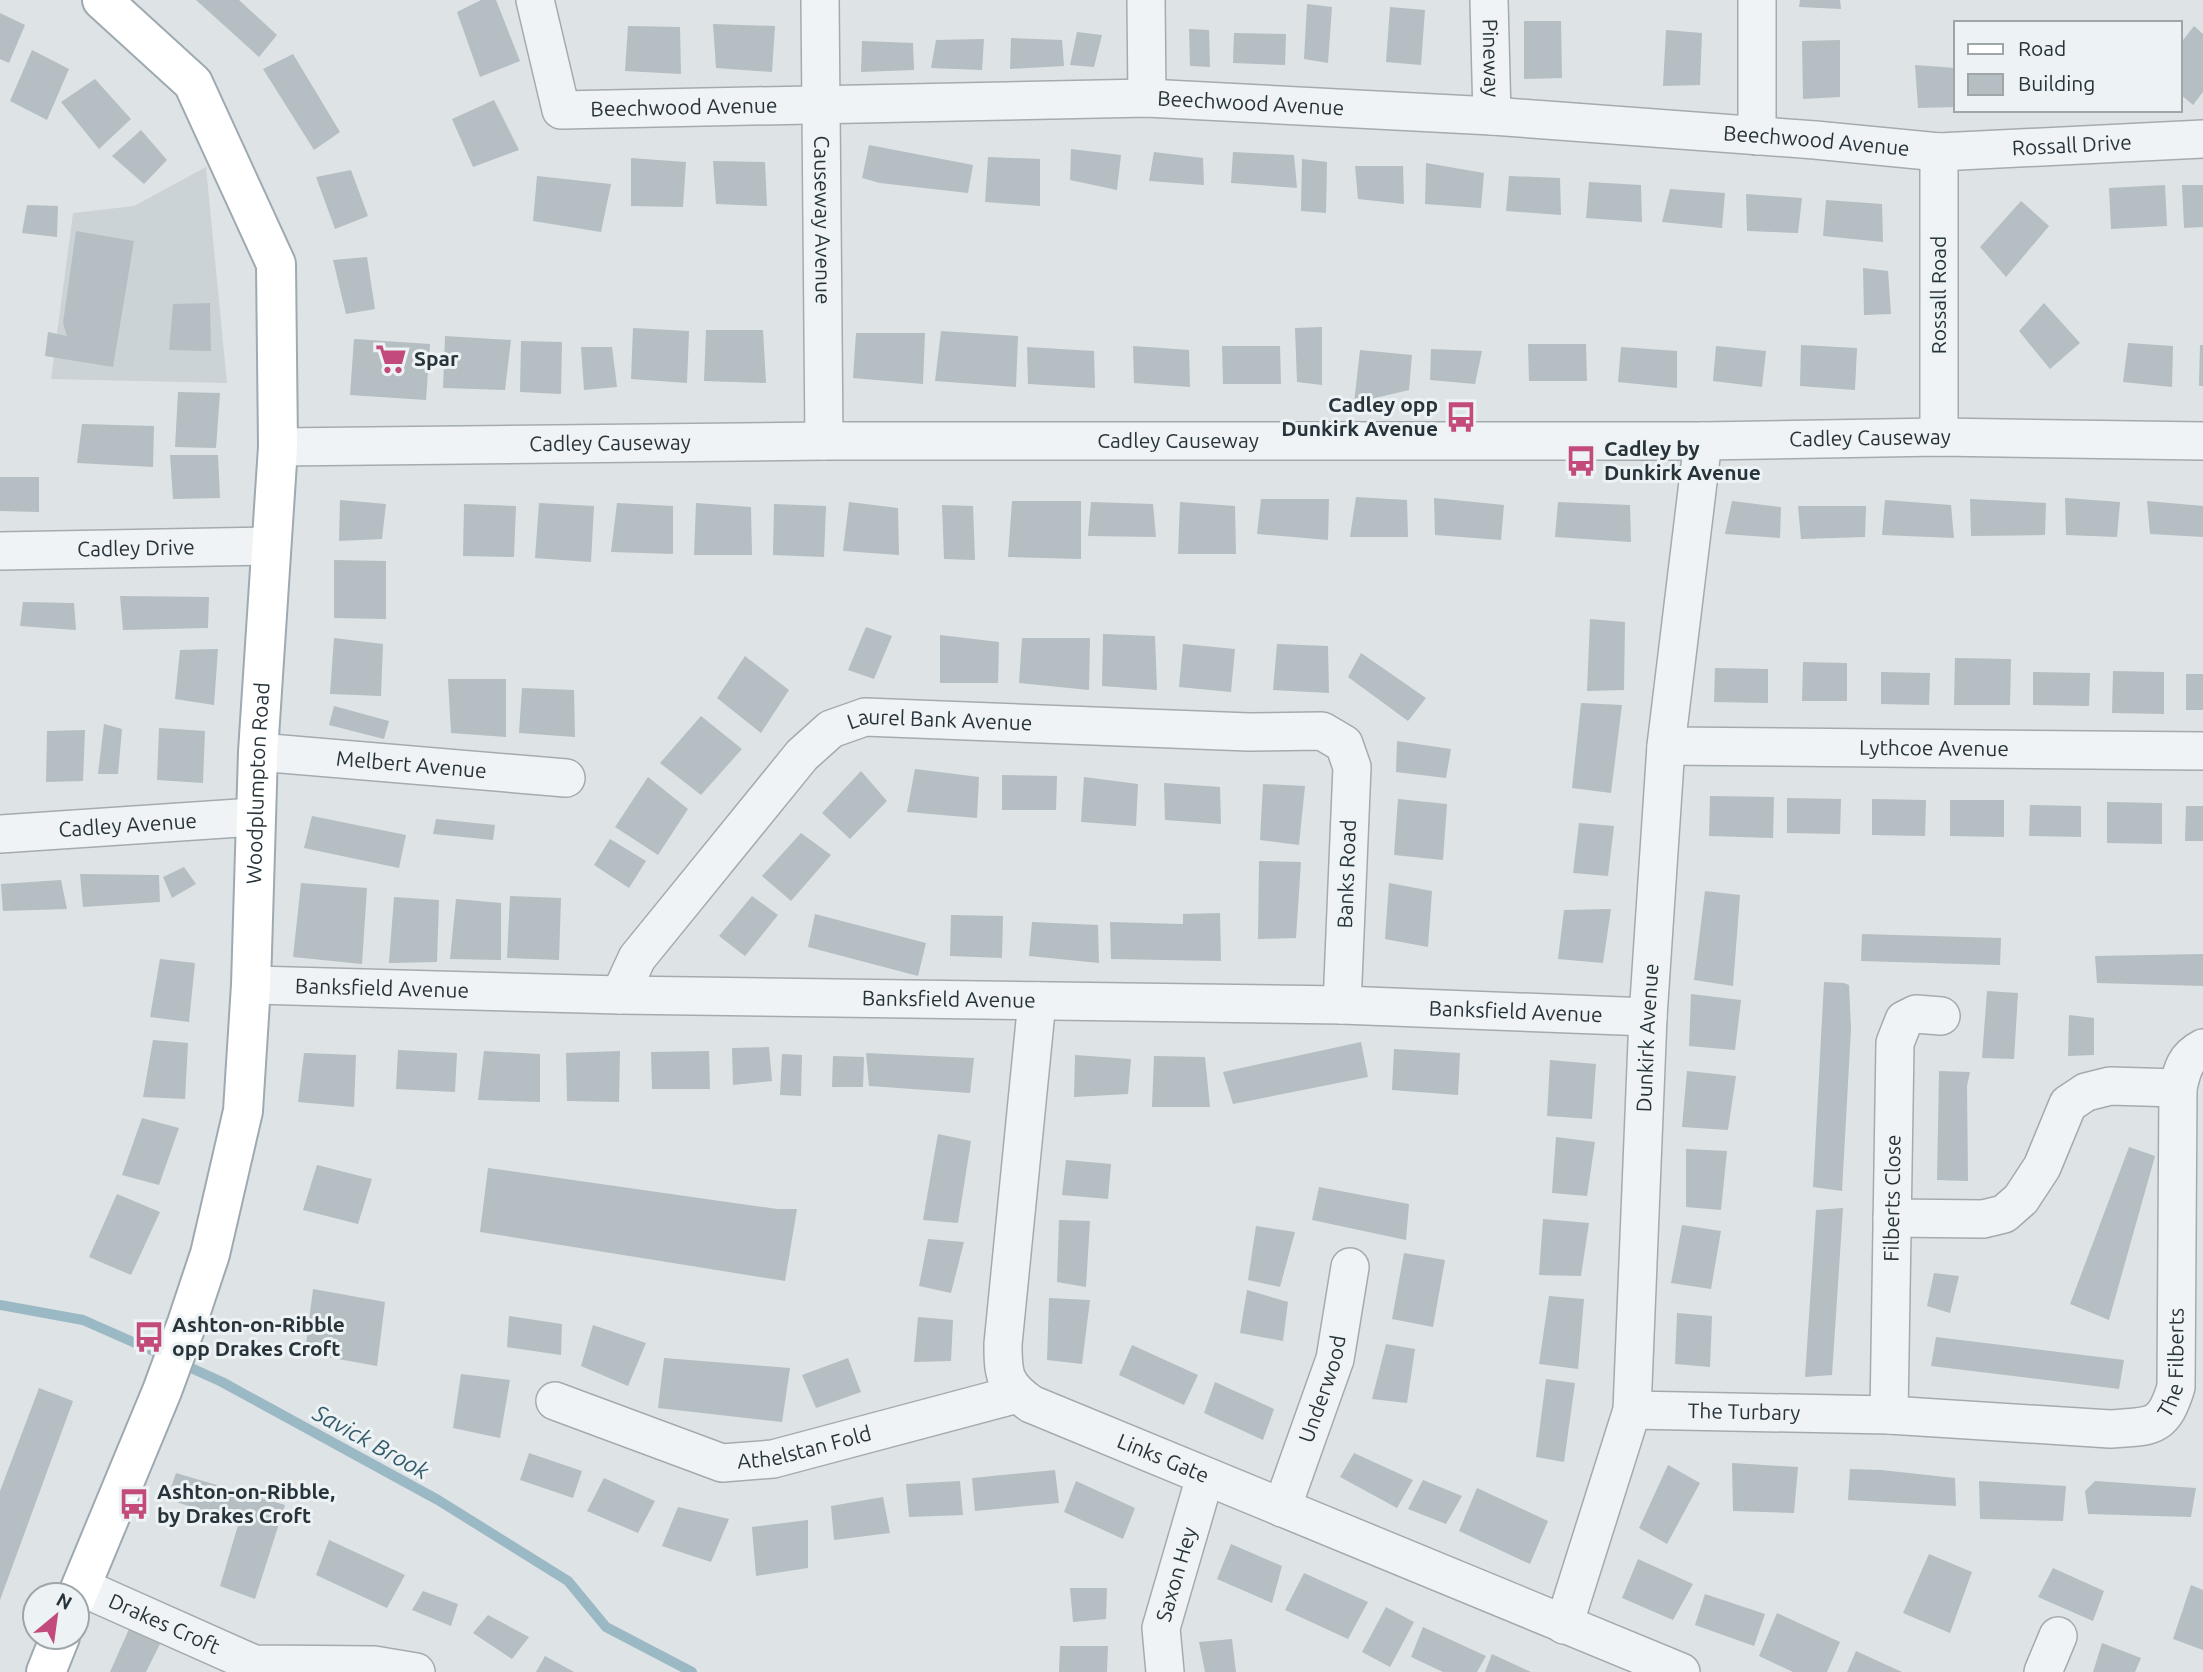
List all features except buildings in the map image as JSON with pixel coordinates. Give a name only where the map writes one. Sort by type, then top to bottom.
[{"type":"main road","name":"Woodplumpton Road","points":[[84,1581],[162,1391],[187,1323],[210,1254],[243,1111],[251,985],[254,817],[278,447],[276,264],[192,83],[102,0]]},
{"type":"main road","points":[[46,1672],[54,1651]]},
{"type":"street","name":"Beechwood Avenue","points":[[534,0],[561,110],[1147,98],[1492,116],[1939,152]]},
{"type":"street","name":"Causeway Avenue","points":[[820,0],[824,442]]},
{"type":"street","points":[[1146,0],[1147,98]]},
{"type":"street","name":"Pineway","points":[[1489,0],[1492,116]]},
{"type":"street","points":[[1756,0],[1757,136]]},
{"type":"street","name":"Rossall Drive","points":[[1939,152],[2203,139]]},
{"type":"street","name":"Rossall Road","points":[[1939,152],[1939,437]]},
{"type":"street","name":"Cadley Causeway","points":[[278,447],[824,442],[1703,441],[1939,437],[2203,441]]},
{"type":"street","name":"Dunkirk Avenue","points":[[1564,1625],[1632,1410],[1648,1017],[1666,746],[1703,441]]},
{"type":"street","name":"Cadley Drive","points":[[0,551],[271,546]]},
{"type":"street","name":"Laurel Bank Avenue","points":[[620,995],[637,958],[802,755],[831,729],[865,718],[1249,732],[1322,731],[1344,744]]},
{"type":"street","name":"Banks Road","points":[[1342,1005],[1352,767],[1344,744]]},
{"type":"street","name":"Lythcoe Avenue","points":[[1666,746],[2203,751]]},
{"type":"street","name":"Melbert Avenue","points":[[258,752],[566,778]]},
{"type":"street","name":"Cadley Avenue","points":[[0,834],[254,817]]},
{"type":"street","name":"Banksfield Avenue","points":[[251,985],[620,995],[1342,1005],[1648,1017]]},
{"type":"street","points":[[1017,1394],[1003,1373],[1003,1344],[1037,1001]]},
{"type":"street","name":"Filberts Close","points":[[1873,1416],[1892,1218],[1895,1043],[1904,1020],[1916,1014],[1941,1016]]},
{"type":"street","name":"The Filberts","points":[[1873,1416],[2110,1429],[2145,1427],[2159,1421],[2168,1410],[2176,1387],[2178,1088],[2182,1067],[2193,1054],[2203,1048]]},
{"type":"street","points":[[1892,1218],[1983,1219],[2004,1214],[2021,1199],[2042,1167],[2068,1104],[2086,1092],[2110,1086],[2178,1088]]},
{"type":"street","name":"Underwood","points":[[1282,1508],[1335,1359],[1350,1267]]},
{"type":"street","name":"Athelstan Fold","points":[[555,1401],[722,1463],[773,1459],[1017,1394]]},
{"type":"street","name":"Links Gate","points":[[1017,1394],[1031,1404],[1205,1477],[1682,1672]]},
{"type":"street","name":"The Turbary","points":[[1632,1410],[1873,1416]]},
{"type":"street","name":"Saxon Hey","points":[[1165,1672],[1161,1628],[1205,1477]]},
{"type":"street","name":"Drakes Croft","points":[[91,1597],[254,1664],[374,1665],[416,1672]]},
{"type":"street","points":[[2043,1672],[2058,1636]]},
{"type":"shaded area","points":[[206,167],[227,383],[51,379],[73,213],[134,206]]},
{"type":"waterway","name":"Savick Brook","points":[[0,1305],[83,1320],[167,1357]]},
{"type":"waterway","name":"Savick Brook","points":[[180,1363],[222,1382],[438,1500],[568,1581],[606,1627],[692,1672]]},
{"type":"place","name":"Spar","points":[[391,359]]},
{"type":"place","name":"Cadley opp Dunkirk Avenue","points":[[1461,417]]},
{"type":"place","name":"Cadley by Dunkirk Avenue","points":[[1581,461]]},
{"type":"place","name":"Ashton-on-Ribble opp Drakes Croft","points":[[149,1337]]},
{"type":"place","name":"Ashton-on-Ribble, by Drakes Croft","points":[[134,1504]]}]
